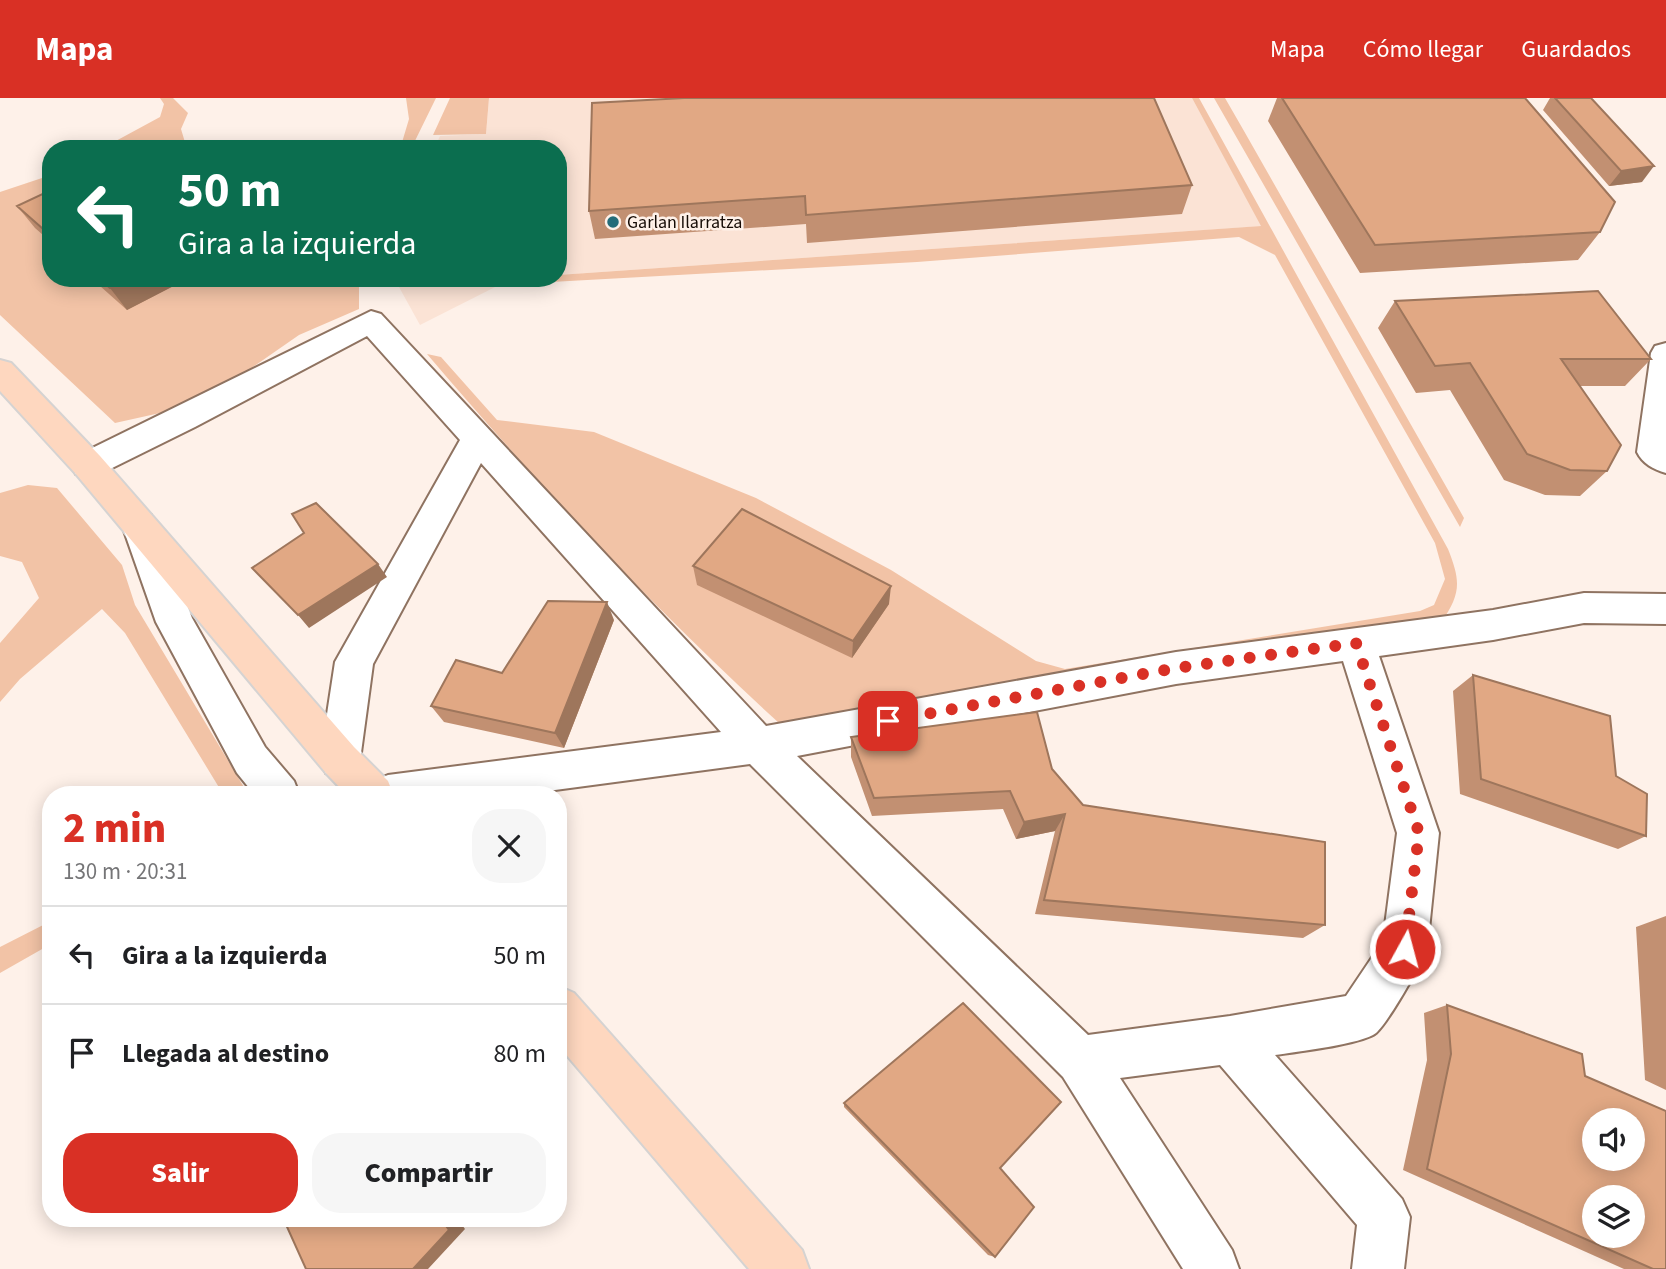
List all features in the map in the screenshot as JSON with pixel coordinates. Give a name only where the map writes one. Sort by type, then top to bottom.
[{"type":"main road","points":[[0,371],[88,465],[340,760],[365,786]]},
{"type":"main road","points":[[567,1019],[783,1269]]},
{"type":"street","points":[[88,465],[184,419],[372,321],[758,745],[1080,1060],[1213,1269]]},
{"type":"street","points":[[1666,353],[1653,452],[1666,461]]},
{"type":"street","points":[[340,760],[354,662],[478,438]]},
{"type":"street","points":[[139,525],[175,622],[251,760],[272,786]]},
{"type":"street","points":[[448,786],[758,745],[1176,668],[1493,625],[1584,608],[1666,609]]},
{"type":"street","points":[[1080,1060],[1230,1040],[1359,1017],[1405,949],[1419,833],[1356,643]]},
{"type":"street","points":[[1230,1040],[1384,1217],[1378,1269]]},
{"type":"shaded area","points":[[160,98],[173,98],[188,113],[181,129],[184,140],[118,140],[160,117],[164,104]]},
{"type":"shaded area","points":[[406,98],[436,98],[415,140],[403,140],[409,119]]},
{"type":"shaded area","points":[[450,98],[489,98],[486,134],[433,135]]},
{"type":"shaded area","points":[[489,98],[1192,98],[1262,226],[567,274],[567,140],[438,140],[440,136],[486,134]]},
{"type":"shaded area","points":[[1192,98],[1199,98],[1448,549],[1457,587],[1441,623],[779,723],[732,680],[597,544],[427,354],[441,357],[497,420],[594,432],[756,498],[891,570],[1036,661],[1065,669],[1420,611],[1434,605],[1445,579],[1435,543],[1275,255],[1239,237],[917,262],[567,281],[567,274],[1261,226]]},
{"type":"shaded area","points":[[1214,98],[1225,98],[1244,131],[1464,518],[1460,527]]},
{"type":"shaded area","points":[[42,178],[42,287],[359,287],[359,309],[299,335],[247,371],[239,384],[196,405],[115,423],[0,315],[0,192]]},
{"type":"shaded area","points":[[399,287],[495,287],[420,325]]},
{"type":"shaded area","points":[[28,485],[57,488],[122,565],[135,605],[243,786],[218,786],[125,633],[102,609],[20,679],[0,702],[0,643],[39,598],[22,562],[0,556],[0,493]]},
{"type":"shaded area","points":[[42,926],[42,949],[0,973],[0,947]]},
{"type":"building","points":[[684,98],[1154,98],[1192,185],[806,215],[805,196],[589,211],[592,103]]},
{"type":"building","points":[[1282,98],[1525,98],[1615,202],[1600,232],[1375,245]]},
{"type":"building","points":[[1555,98],[1591,98],[1654,166],[1621,171]]},
{"type":"building","points":[[42,194],[42,228],[17,206]]},
{"type":"building","points":[[1598,291],[1651,359],[1561,359],[1621,445],[1607,471],[1570,470],[1527,454],[1470,363],[1435,366],[1395,301]]},
{"type":"building","points":[[316,503],[378,564],[298,615],[252,568],[304,533],[292,514]]},
{"type":"building","points":[[742,509],[891,586],[853,641],[693,566]]},
{"type":"building","points":[[548,601],[607,602],[555,733],[431,706],[456,660],[502,673]]},
{"type":"building","points":[[1473,675],[1610,716],[1616,776],[1647,794],[1646,836],[1481,779]]},
{"type":"building","points":[[1037,712],[1052,769],[1083,805],[1325,842],[1325,925],[1044,900],[1065,814],[1024,822],[1010,791],[874,798],[851,737]]},
{"type":"building","points":[[963,1003],[1061,1102],[1000,1168],[1034,1207],[995,1257],[844,1103]]},
{"type":"building","points":[[1447,1005],[1582,1054],[1585,1076],[1666,1111],[1666,1269],[1653,1269],[1606,1248],[1645,1248],[1645,1185],[1582,1185],[1582,1238],[1427,1169],[1451,1054]]},
{"type":"building","points":[[287,1227],[447,1227],[449,1230],[413,1269],[306,1269]]},
{"type":"place","name":"Garlan Ilarratza","points":[[613,222]]},
{"type":"route","points":[[888,721],[1176,668],[1356,643],[1419,833],[1405,949]]}]
